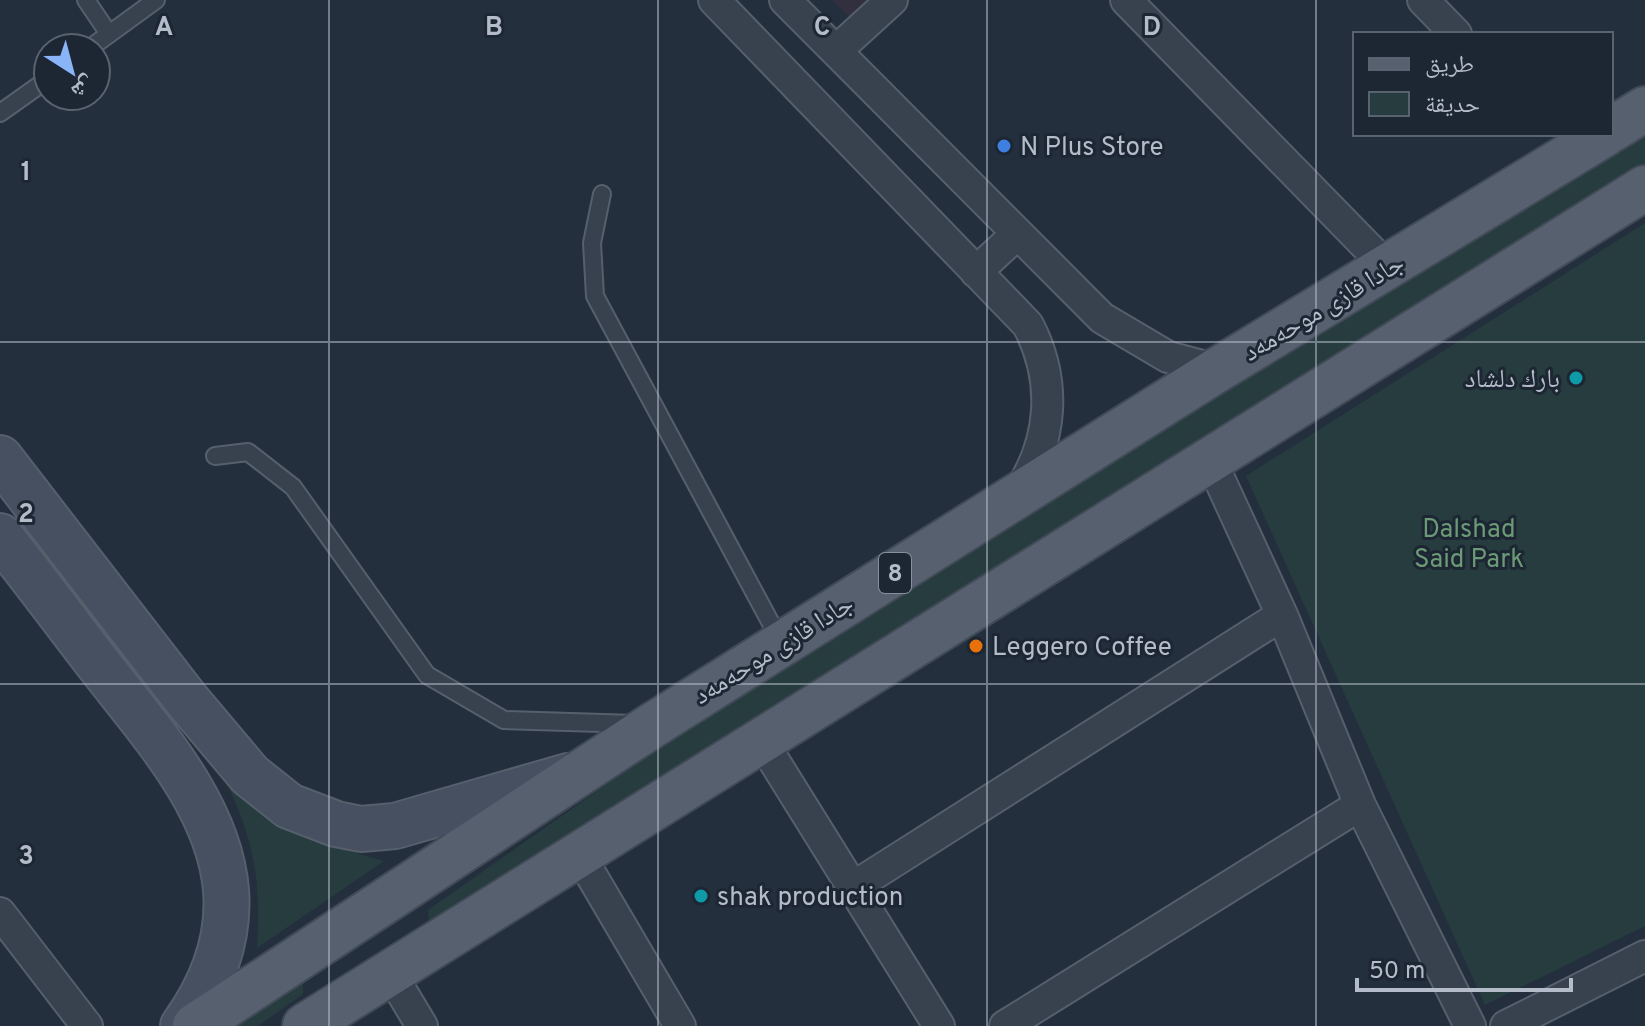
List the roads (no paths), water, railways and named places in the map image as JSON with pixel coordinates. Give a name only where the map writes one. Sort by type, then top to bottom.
[{"type":"main road","points":[[1613,129],[1645,109]]},
{"type":"main road","name":"جادا قازی موحەمەد","points":[[195,1026],[653,725],[1217,370],[1388,268],[1576,141]]},
{"type":"main road","points":[[318,1018],[1645,188]]},
{"type":"main road","points":[[299,956],[317,962],[328,973],[335,987],[318,1018]]},
{"type":"street","points":[[714,0],[1028,325],[1040,347],[1049,407],[1045,432],[1033,467],[1014,499]]},
{"type":"street","points":[[785,0],[1083,300],[1123,333],[1168,357],[1217,370]]},
{"type":"street","points":[[836,51],[892,0]]},
{"type":"street","points":[[1126,0],[1388,268]]},
{"type":"street","points":[[1423,0],[1454,32]]},
{"type":"street","points":[[976,272],[1017,234]]},
{"type":"street","points":[[0,458],[186,699],[250,775],[289,806],[336,824],[361,829],[395,826],[578,774]]},
{"type":"street","points":[[1211,461],[1282,615],[1360,805],[1470,1026]]},
{"type":"street","points":[[3,545],[149,728],[189,789],[215,838],[226,891],[222,946],[204,997],[183,1026]]},
{"type":"street","points":[[852,888],[1282,615]]},
{"type":"street","points":[[149,728],[186,699]]},
{"type":"street","points":[[761,740],[939,1026]]},
{"type":"street","points":[[1005,1026],[1360,805]]},
{"type":"street","points":[[580,856],[680,1026]]},
{"type":"street","points":[[0,913],[87,1026]]},
{"type":"street","points":[[1506,1026],[1645,956]]},
{"type":"street","points":[[389,971],[422,1026]]},
{"type":"lane","points":[[86,0],[108,32]]},
{"type":"lane","points":[[112,32],[156,0]]},
{"type":"lane","points":[[0,113],[32,90]]},
{"type":"lane","points":[[602,194],[592,243],[595,296],[782,644]]},
{"type":"lane","points":[[215,456],[248,452],[293,487],[427,675],[504,720],[653,725]]},
{"type":"place","name":"N Plus Store","points":[[1004,146]]},
{"type":"place","name":"بارك دلشاد","points":[[1576,378]]},
{"type":"place","name":"Leggero Coffee","points":[[976,646]]},
{"type":"place","name":"shak production","points":[[701,896]]},
{"type":"park label","name":"Dalshad Said Park","points":[[1469,543]]}]
